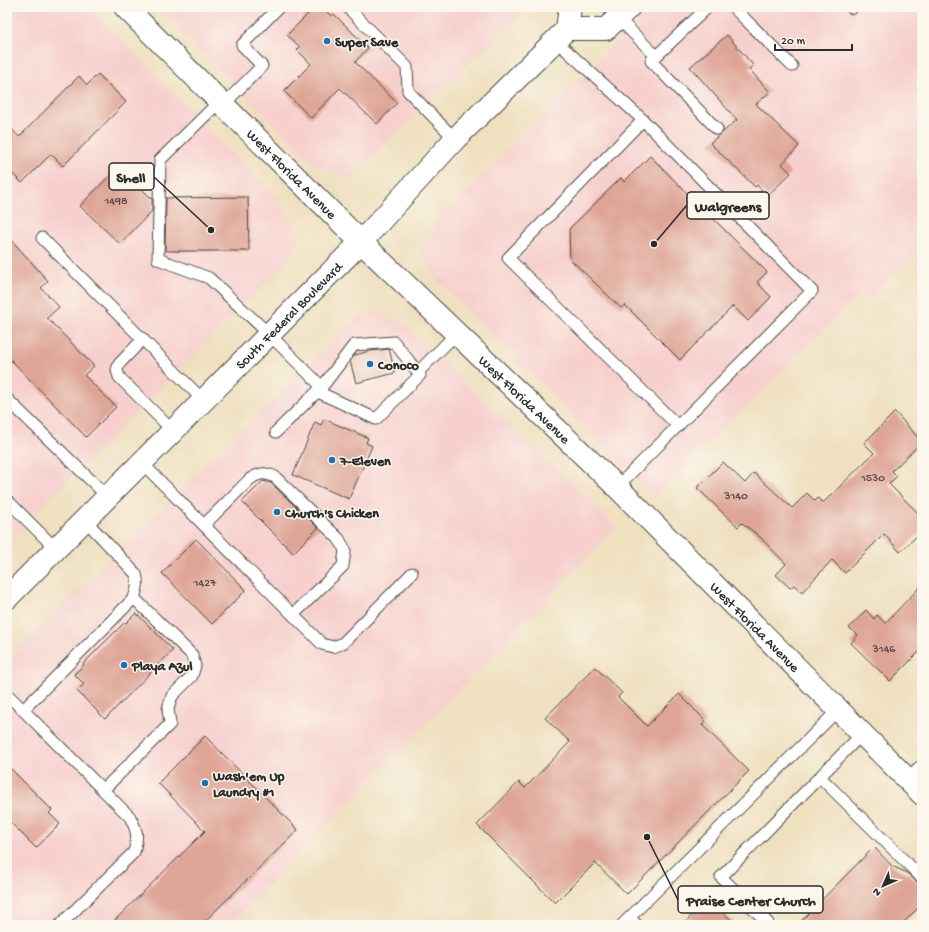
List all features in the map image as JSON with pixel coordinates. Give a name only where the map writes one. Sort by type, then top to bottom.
[{"type":"street","name":"West Florida Avenue","points":[[125,7],[361,242],[617,487],[862,734],[918,783]]},
{"type":"street","points":[[570,7],[561,35],[606,29],[623,13]]},
{"type":"street","name":"South Federal Boulevard","points":[[7,598],[361,242],[456,139],[561,35]]},
{"type":"lane","points":[[276,432],[320,389],[354,344],[394,342],[420,375],[376,419],[320,389],[269,334],[209,278],[158,259],[160,160],[262,66],[242,45],[279,7]]},
{"type":"lane","points":[[347,7],[408,67],[408,91],[456,139]]},
{"type":"lane","points":[[708,7],[651,61],[717,129]]},
{"type":"lane","points":[[733,7],[792,66]]},
{"type":"lane","points":[[623,13],[656,56]]},
{"type":"lane","points":[[561,35],[812,291],[617,487]]},
{"type":"lane","points":[[643,120],[508,258],[678,426]]},
{"type":"lane","points":[[42,238],[204,400]]},
{"type":"lane","points":[[418,372],[456,334]]},
{"type":"lane","points":[[143,339],[119,364],[117,370],[119,377],[173,431]]},
{"type":"lane","points":[[7,399],[108,497]]},
{"type":"lane","points":[[142,463],[322,644],[333,646],[343,643],[412,573]]},
{"type":"lane","points":[[204,525],[250,479],[258,474],[267,473],[275,477],[339,539],[345,550],[343,566],[293,615]]},
{"type":"lane","points":[[7,500],[56,549]]},
{"type":"lane","points":[[23,710],[134,598],[138,581],[136,574],[85,520]]},
{"type":"lane","points":[[103,790],[170,724],[168,709],[172,696],[192,676],[195,666],[192,655],[134,598]]},
{"type":"lane","points":[[7,694],[130,817],[137,829],[137,840],[134,852],[60,925]]},
{"type":"lane","points":[[629,923],[838,710]]},
{"type":"lane","points":[[768,923],[721,876],[862,734]]},
{"type":"lane","points":[[820,777],[922,878]]},
{"type":"shaded area","points":[[7,7],[88,7],[277,198],[301,236],[290,259],[7,542]]},
{"type":"shaded area","points":[[156,7],[528,7],[348,179],[315,165]]},
{"type":"shaded area","points":[[651,7],[922,7],[922,247],[869,300],[862,292],[654,498],[434,277],[421,253],[438,220]]},
{"type":"shaded area","points":[[375,310],[403,324],[617,527],[229,925],[7,925],[7,660],[354,320]]},
{"type":"building","points":[[315,7],[322,7],[331,16],[334,14],[368,48],[355,62],[397,103],[377,124],[340,88],[311,118],[284,91],[311,64],[297,50],[300,47],[287,35]]},
{"type":"building","points":[[727,35],[753,65],[749,69],[770,92],[756,104],[799,146],[782,164],[791,173],[767,196],[757,185],[755,187],[710,143],[737,120],[690,67]]},
{"type":"building","points":[[98,74],[126,102],[63,166],[51,154],[22,183],[7,168],[7,124],[19,137],[79,76],[87,85]]},
{"type":"building","points":[[650,156],[767,272],[757,282],[771,297],[748,321],[733,306],[680,360],[625,305],[621,308],[570,259],[569,229],[621,178],[624,182]]},
{"type":"building","points":[[117,168],[152,199],[152,211],[120,244],[80,206]]},
{"type":"building","points":[[248,197],[249,251],[165,251],[166,198]]},
{"type":"building","points":[[7,235],[48,281],[41,288],[59,307],[47,318],[94,366],[84,375],[116,407],[86,437],[7,356]]},
{"type":"building","points":[[389,349],[395,373],[356,383],[350,361],[355,355],[370,351]]},
{"type":"building","points":[[895,412],[922,442],[892,471],[897,476],[889,484],[922,517],[922,531],[900,552],[884,534],[845,573],[832,560],[802,592],[794,585],[790,588],[776,575],[786,564],[759,536],[742,523],[738,527],[697,488],[723,462],[745,483],[754,473],[792,508],[807,493],[815,501],[818,498],[823,503],[874,453],[864,443]]},
{"type":"building","name":"7-Eleven","points":[[324,419],[368,438],[366,443],[372,446],[349,499],[293,475],[315,422],[321,425]]},
{"type":"building","points":[[263,481],[271,483],[318,528],[293,553],[242,502]]},
{"type":"building","points":[[196,539],[246,590],[212,624],[162,573]]},
{"type":"building","points":[[922,585],[922,649],[890,681],[851,643],[858,635],[849,628],[866,610],[874,619],[877,615],[885,623]]},
{"type":"building","points":[[136,613],[173,650],[105,719],[77,691],[84,684],[74,674],[125,622],[126,623]]},
{"type":"building","points":[[595,667],[622,693],[618,697],[647,726],[679,694],[706,721],[702,725],[749,771],[627,894],[595,863],[555,903],[477,825],[519,782],[525,788],[570,742],[545,718]]},
{"type":"building","points":[[205,736],[298,830],[201,925],[110,925],[205,831],[158,783]]},
{"type":"building","points":[[7,765],[52,810],[49,813],[60,824],[36,848],[7,819]]},
{"type":"building","points":[[874,847],[892,866],[907,873],[919,884],[922,890],[922,904],[901,925],[797,925]]},
{"type":"building","points":[[708,898],[736,925],[683,925]]},
{"type":"place","name":"Super Save","points":[[327,41]]},
{"type":"place","name":"Shell","points":[[211,230]]},
{"type":"place","name":"Walgreens","points":[[654,244]]},
{"type":"place","name":"Conoco","points":[[370,364]]},
{"type":"place","name":"7-Eleven","points":[[332,460]]},
{"type":"place","name":"Church's Chicken","points":[[277,512]]},
{"type":"place","name":"Playa Azul","points":[[124,665]]},
{"type":"place","name":"Wash'em Up Laundry #1","points":[[205,783]]},
{"type":"place","name":"Praise Center Church","points":[[647,837]]}]
